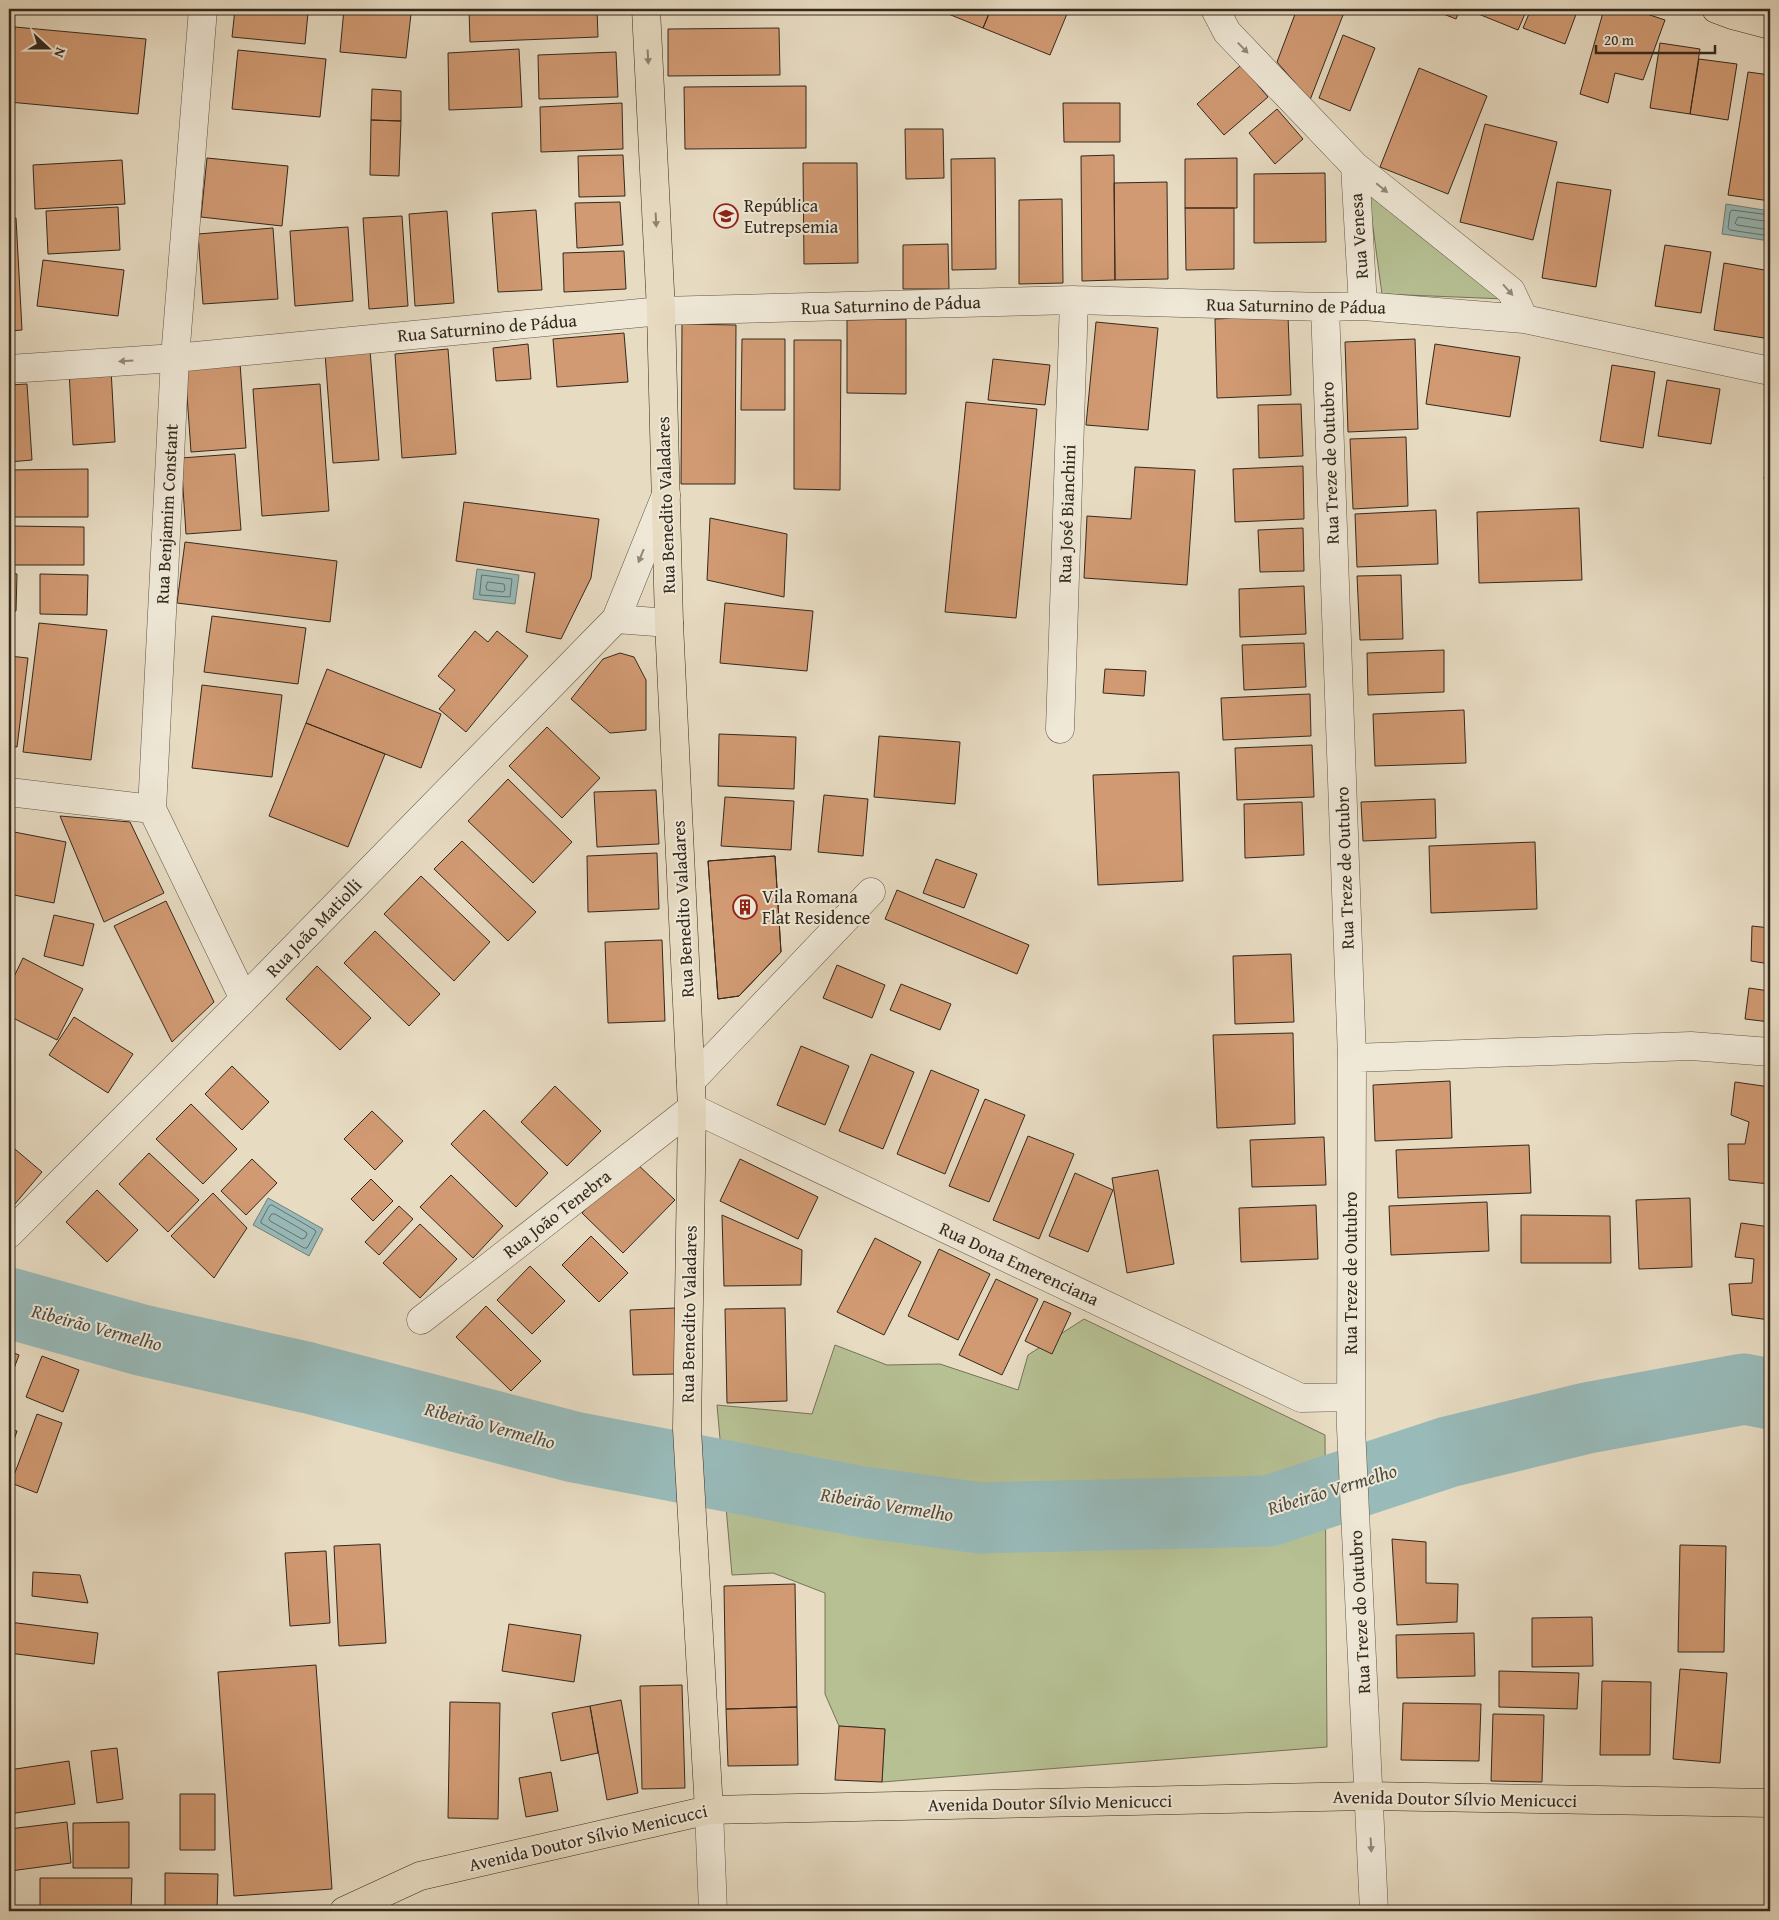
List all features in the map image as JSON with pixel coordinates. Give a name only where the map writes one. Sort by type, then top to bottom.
[{"type":"main road","name":"Rua Benedito Valadares","points":[[646,9],[661,312],[669,623],[692,1108],[688,1429],[709,1810]]},
{"type":"main road","points":[[1716,9],[1770,25]]},
{"type":"main road","name":"Avenida Doutor Sílvio Menicucci","points":[[344,1911],[420,1876],[709,1810],[1368,1796],[1770,1803]]},
{"type":"street","name":"Rua Benjamim Constant","points":[[203,9],[175,358],[152,809],[244,999]]},
{"type":"street","points":[[1215,9],[1227,32],[1355,166],[1510,291],[1524,319]]},
{"type":"street","name":"Rua Venesa","points":[[1355,166],[1363,306]]},
{"type":"street","name":"Rua Saturnino de Pádua","points":[[9,369],[175,358],[661,312],[1074,300],[1325,307],[1363,306],[1524,319],[1770,371]]},
{"type":"street","name":"Rua José Bianchini","points":[[1060,729],[1074,300]]},
{"type":"street","name":"Rua Treze de Outubro","points":[[1325,307],[1352,1058],[1351,1428]]},
{"type":"street","name":"Rua João Matiolli","points":[[9,1234],[244,999],[616,619],[666,495]]},
{"type":"street","points":[[616,619],[669,623]]},
{"type":"street","points":[[9,792],[152,809]]},
{"type":"street","points":[[691,1081],[871,892]]},
{"type":"street","points":[[1352,1058],[1691,1046],[1770,1052]]},
{"type":"street","name":"Rua Dona Emerenciana","points":[[692,1108],[1301,1398],[1351,1398]]},
{"type":"street","name":"Rua João Tenebra","points":[[421,1320],[692,1108]]},
{"type":"street","name":"Rua Treze do Outubro","points":[[1351,1428],[1374,1911]]},
{"type":"street","points":[[709,1810],[713,1911]]},
{"type":"green space","points":[[1368,191],[1505,299],[1382,294]]},
{"type":"green space","points":[[1084,1319],[1325,1435],[1327,1747],[882,1782],[885,1729],[839,1726],[825,1694],[825,1593],[773,1573],[732,1575],[717,1405],[812,1414],[835,1345],[887,1365],[940,1364],[1018,1390],[1028,1355]]},
{"type":"water","points":[[1726,204],[1770,211],[1770,241],[1722,234]]},
{"type":"water","points":[[477,569],[519,575],[515,604],[473,599]]},
{"type":"water","points":[[268,1198],[323,1229],[309,1256],[253,1225]]},
{"type":"building","points":[[235,9],[267,9],[308,13],[305,44],[232,37]]},
{"type":"building","points":[[344,9],[411,14],[406,58],[340,52]]},
{"type":"building","points":[[469,9],[597,9],[598,37],[470,42]]},
{"type":"building","points":[[665,9],[743,9],[743,14],[665,14]]},
{"type":"building","points":[[936,9],[991,9],[983,28]]},
{"type":"building","points":[[991,9],[1069,9],[1050,55],[983,28]]},
{"type":"building","points":[[1297,9],[1326,9],[1343,15],[1310,100],[1277,62]]},
{"type":"building","points":[[1431,9],[1460,9],[1456,19]]},
{"type":"building","points":[[1466,9],[1527,9],[1518,30]]},
{"type":"building","points":[[1531,9],[1578,9],[1565,44],[1523,28]]},
{"type":"building","points":[[1604,9],[1632,9],[1665,20],[1643,80],[1615,73],[1608,103],[1580,94]]},
{"type":"building","points":[[15,27],[146,39],[138,114],[9,102]]},
{"type":"building","points":[[779,28],[780,75],[668,76],[668,29]]},
{"type":"building","points":[[1343,35],[1375,48],[1350,111],[1319,98]]},
{"type":"building","points":[[1660,43],[1700,49],[1690,114],[1650,108]]},
{"type":"building","points":[[519,49],[522,107],[449,110],[448,53]]},
{"type":"building","points":[[238,50],[326,59],[320,117],[232,109]]},
{"type":"building","points":[[616,52],[618,97],[539,99],[538,55]]},
{"type":"building","points":[[1699,59],[1737,64],[1728,120],[1690,114]]},
{"type":"building","points":[[1241,65],[1268,97],[1224,135],[1197,104]]},
{"type":"building","points":[[1419,68],[1487,96],[1448,194],[1380,167]]},
{"type":"building","points":[[1748,72],[1770,75],[1770,201],[1728,195]]},
{"type":"building","points":[[806,86],[806,148],[685,149],[684,87]]},
{"type":"building","points":[[372,89],[401,91],[401,121],[371,120]]},
{"type":"building","points":[[622,103],[623,149],[541,152],[540,107]]},
{"type":"building","points":[[1063,103],[1120,103],[1120,142],[1064,142]]},
{"type":"building","points":[[1277,109],[1303,139],[1275,164],[1249,133]]},
{"type":"building","points":[[371,120],[401,121],[399,176],[370,175]]},
{"type":"building","points":[[1485,124],[1557,142],[1533,240],[1460,222]]},
{"type":"building","points":[[905,129],[943,129],[944,178],[906,179]]},
{"type":"building","points":[[623,155],[625,196],[579,197],[578,156]]},
{"type":"building","points":[[1114,155],[1115,280],[1082,281],[1081,156]]},
{"type":"building","points":[[207,158],[288,166],[282,226],[201,217]]},
{"type":"building","points":[[995,158],[996,269],[952,270],[951,159]]},
{"type":"building","points":[[1237,158],[1237,208],[1185,208],[1185,159]]},
{"type":"building","points":[[122,160],[125,204],[35,209],[33,165]]},
{"type":"building","points":[[803,163],[857,163],[858,263],[804,264]]},
{"type":"building","points":[[1325,173],[1326,242],[1254,243],[1254,174]]},
{"type":"building","points":[[1167,182],[1168,279],[1115,280],[1114,183]]},
{"type":"building","points":[[1557,182],[1611,190],[1596,287],[1542,278]]},
{"type":"building","points":[[1062,199],[1063,283],[1019,284],[1019,200]]},
{"type":"building","points":[[620,202],[623,245],[577,248],[575,203]]},
{"type":"building","points":[[118,207],[120,250],[48,254],[46,211]]},
{"type":"building","points":[[1185,208],[1234,208],[1234,269],[1186,270]]},
{"type":"building","points":[[536,210],[542,290],[498,292],[492,213]]},
{"type":"building","points":[[447,211],[454,303],[415,306],[409,214]]},
{"type":"building","points":[[402,216],[408,306],[369,309],[363,218]]},
{"type":"building","points":[[16,218],[22,330],[9,331],[9,219]]},
{"type":"building","points":[[348,227],[353,301],[295,306],[290,231]]},
{"type":"building","points":[[273,228],[278,299],[203,304],[198,234]]},
{"type":"building","points":[[948,244],[949,289],[903,289],[903,245]]},
{"type":"building","points":[[1665,245],[1711,252],[1701,313],[1655,306]]},
{"type":"building","points":[[624,251],[626,289],[564,292],[563,253]]},
{"type":"building","points":[[43,260],[124,270],[118,316],[37,306]]},
{"type":"building","points":[[1724,263],[1770,271],[1770,339],[1714,330]]},
{"type":"building","points":[[1288,316],[1291,395],[1217,398],[1215,319]]},
{"type":"building","points":[[906,319],[906,394],[847,393],[847,320]]},
{"type":"building","points":[[1096,322],[1158,328],[1148,430],[1086,425]]},
{"type":"building","points":[[682,324],[736,325],[735,484],[681,484]]},
{"type":"building","points":[[624,333],[628,382],[557,387],[553,339]]},
{"type":"building","points":[[742,339],[785,339],[785,410],[741,410]]},
{"type":"building","points":[[1415,339],[1418,429],[1348,432],[1345,342]]},
{"type":"building","points":[[794,340],[841,340],[840,490],[794,489]]},
{"type":"building","points":[[528,344],[531,379],[496,381],[493,348]]},
{"type":"building","points":[[1435,344],[1520,357],[1510,417],[1426,404]]},
{"type":"building","points":[[448,349],[456,454],[402,458],[395,354]]},
{"type":"building","points":[[370,350],[379,460],[333,463],[325,353]]},
{"type":"building","points":[[993,359],[1050,365],[1045,405],[988,400]]},
{"type":"building","points":[[240,363],[246,448],[191,452],[185,367]]},
{"type":"building","points":[[1612,365],[1655,372],[1643,448],[1600,441]]},
{"type":"building","points":[[111,369],[115,442],[73,445],[69,371]]},
{"type":"building","points":[[1667,380],[1720,389],[1711,444],[1658,436]]},
{"type":"building","points":[[27,384],[32,460],[9,462],[9,385]]},
{"type":"building","points":[[320,384],[329,511],[262,516],[253,389]]},
{"type":"building","points":[[966,402],[1037,409],[1016,618],[945,612]]},
{"type":"building","points":[[1301,404],[1303,456],[1259,458],[1258,405]]},
{"type":"building","points":[[1406,437],[1408,506],[1353,509],[1350,439]]},
{"type":"building","points":[[1770,442],[1770,480],[1764,479]]},
{"type":"building","points":[[235,454],[241,530],[186,534],[181,458]]},
{"type":"building","points":[[1303,466],[1304,519],[1235,522],[1233,469]]},
{"type":"building","points":[[1135,467],[1195,470],[1187,585],[1084,578],[1087,516],[1131,519]]},
{"type":"building","points":[[88,469],[88,517],[9,517],[9,470]]},
{"type":"building","points":[[464,502],[599,519],[591,578],[561,639],[526,632],[535,573],[456,561]]},
{"type":"building","points":[[1579,508],[1582,580],[1479,583],[1477,512]]},
{"type":"building","points":[[1436,510],[1438,564],[1357,567],[1355,514]]},
{"type":"building","points":[[710,518],[787,534],[784,597],[707,580]]},
{"type":"building","points":[[9,526],[84,527],[84,565],[9,565]]},
{"type":"building","points":[[1303,528],[1304,571],[1260,572],[1258,530]]},
{"type":"building","points":[[185,542],[337,561],[330,622],[177,603]]},
{"type":"building","points":[[9,573],[17,574],[16,611],[9,611]]},
{"type":"building","points":[[40,574],[88,575],[87,615],[40,614]]},
{"type":"building","points":[[1401,575],[1403,639],[1360,640],[1357,576]]},
{"type":"building","points":[[1304,586],[1306,634],[1240,637],[1239,589]]},
{"type":"building","points":[[725,603],[813,611],[807,671],[720,663]]},
{"type":"building","points":[[212,616],[306,628],[298,684],[204,672]]},
{"type":"building","points":[[39,623],[107,630],[91,760],[23,752]]},
{"type":"building","points":[[475,631],[488,642],[497,631],[528,656],[466,732],[439,709],[455,690],[438,676]]},
{"type":"building","points":[[1304,643],[1306,687],[1244,690],[1242,645]]},
{"type":"building","points":[[1444,650],[1444,692],[1368,695],[1367,653]]},
{"type":"building","points":[[620,653],[634,657],[646,680],[646,730],[610,733],[571,699],[603,659]]},
{"type":"building","points":[[9,656],[28,658],[17,747],[9,746]]},
{"type":"building","points":[[327,669],[441,714],[421,768],[306,723]]},
{"type":"building","points":[[1105,669],[1146,671],[1144,696],[1103,693]]},
{"type":"building","points":[[202,685],[282,695],[272,777],[192,768]]},
{"type":"building","points":[[1310,694],[1311,736],[1223,740],[1221,698]]},
{"type":"building","points":[[1464,710],[1466,763],[1375,766],[1373,714]]},
{"type":"building","points":[[306,723],[385,754],[348,847],[269,816]]},
{"type":"building","points":[[547,727],[600,778],[562,818],[509,766]]},
{"type":"building","points":[[719,734],[796,737],[794,789],[718,786]]},
{"type":"building","points":[[879,736],[960,742],[955,804],[874,797]]},
{"type":"building","points":[[1312,745],[1314,797],[1237,800],[1235,748]]},
{"type":"building","points":[[1179,772],[1183,881],[1098,885],[1093,775]]},
{"type":"building","points":[[508,779],[572,842],[533,883],[468,821]]},
{"type":"building","points":[[656,790],[659,844],[597,847],[594,792]]},
{"type":"building","points":[[824,795],[868,799],[863,856],[818,852]]},
{"type":"building","points":[[725,797],[794,801],[791,850],[721,846]]},
{"type":"building","points":[[1435,799],[1436,838],[1363,841],[1361,802]]},
{"type":"building","points":[[1302,802],[1304,855],[1245,858],[1244,804]]},
{"type":"building","points":[[60,816],[130,822],[164,893],[104,922]]},
{"type":"building","points":[[9,831],[66,842],[54,903],[9,894]]},
{"type":"building","points":[[462,841],[536,912],[508,941],[434,869]]},
{"type":"building","points":[[1535,842],[1537,909],[1431,913],[1429,846]]},
{"type":"building","points":[[657,853],[659,909],[588,912],[587,856]]},
{"type":"building","name":"Vila Romana Flat Residence","points":[[775,856],[781,952],[739,996],[718,999],[708,861]]},
{"type":"building","name":"Vila Romana Flat Residence","points":[[775,856],[781,952],[739,996],[718,999],[708,861]]},
{"type":"building","points":[[936,859],[977,874],[964,908],[923,893]]},
{"type":"building","points":[[421,876],[490,942],[454,981],[384,914]]},
{"type":"building","points":[[897,890],[1029,945],[1017,974],[885,919]]},
{"type":"building","points":[[166,901],[214,1002],[172,1042],[114,926]]},
{"type":"building","points":[[54,915],[94,924],[83,966],[44,956]]},
{"type":"building","points":[[1752,926],[1770,928],[1770,964],[1751,961]]},
{"type":"building","points":[[375,931],[440,994],[409,1026],[344,963]]},
{"type":"building","points":[[662,940],[665,1021],[608,1023],[605,942]]},
{"type":"building","points":[[1291,954],[1294,1022],[1235,1024],[1233,956]]},
{"type":"building","points":[[23,958],[83,989],[57,1040],[9,1016],[9,987]]},
{"type":"building","points":[[837,965],[885,985],[872,1018],[823,998]]},
{"type":"building","points":[[317,966],[371,1018],[340,1050],[286,999]]},
{"type":"building","points":[[1770,968],[1770,1022],[1745,1019],[1749,988],[1769,991]]},
{"type":"building","points":[[901,984],[951,1004],[940,1030],[890,1010]]},
{"type":"building","points":[[74,1017],[133,1054],[108,1093],[49,1055]]},
{"type":"building","points":[[1293,1033],[1295,1124],[1217,1128],[1213,1035]]},
{"type":"building","points":[[801,1046],[849,1066],[825,1125],[777,1105]]},
{"type":"building","points":[[871,1054],[914,1072],[883,1149],[839,1131]]},
{"type":"building","points":[[232,1066],[269,1102],[242,1130],[205,1094]]},
{"type":"building","points":[[931,1070],[979,1090],[945,1174],[897,1154]]},
{"type":"building","points":[[1450,1081],[1452,1138],[1375,1141],[1373,1085]]},
{"type":"building","points":[[1735,1082],[1770,1087],[1770,1184],[1729,1180],[1728,1144],[1745,1144],[1749,1122],[1731,1115]]},
{"type":"building","points":[[555,1086],[601,1131],[567,1166],[521,1122]]},
{"type":"building","points":[[985,1099],[1025,1115],[989,1202],[949,1186]]},
{"type":"building","points":[[191,1104],[237,1149],[203,1184],[156,1139]]},
{"type":"building","points":[[484,1110],[548,1173],[516,1207],[451,1144]]},
{"type":"building","points":[[372,1111],[403,1141],[375,1170],[344,1139]]},
{"type":"building","points":[[1028,1136],[1074,1154],[1039,1239],[993,1220]]},
{"type":"building","points":[[1324,1137],[1326,1185],[1252,1187],[1250,1140]]},
{"type":"building","points":[[9,1144],[42,1172],[9,1211]]},
{"type":"building","points":[[1529,1145],[1531,1193],[1398,1198],[1396,1150]]},
{"type":"building","points":[[149,1153],[199,1200],[168,1232],[119,1184]]},
{"type":"building","points":[[252,1159],[277,1183],[246,1215],[221,1191]]},
{"type":"building","points":[[740,1159],[818,1197],[798,1239],[720,1201]]},
{"type":"building","points":[[634,1161],[675,1200],[623,1253],[582,1213]]},
{"type":"building","points":[[1158,1170],[1174,1264],[1127,1273],[1112,1178]]},
{"type":"building","points":[[1075,1173],[1113,1190],[1088,1252],[1049,1236]]},
{"type":"building","points":[[451,1175],[503,1226],[473,1258],[420,1207]]},
{"type":"building","points":[[371,1179],[393,1201],[373,1221],[351,1199]]},
{"type":"building","points":[[97,1190],[138,1230],[107,1262],[66,1222]]},
{"type":"building","points":[[213,1193],[247,1228],[214,1278],[171,1236]]},
{"type":"building","points":[[1690,1198],[1692,1267],[1639,1269],[1636,1200]]},
{"type":"building","points":[[1487,1202],[1489,1251],[1391,1255],[1389,1206]]},
{"type":"building","points":[[1316,1205],[1318,1259],[1241,1262],[1239,1208]]},
{"type":"building","points":[[399,1206],[413,1219],[379,1255],[365,1242]]},
{"type":"building","points":[[722,1215],[802,1250],[801,1285],[724,1286]]},
{"type":"building","points":[[1521,1215],[1610,1216],[1611,1263],[1521,1263]]},
{"type":"building","points":[[1741,1223],[1770,1227],[1770,1320],[1732,1315],[1729,1284],[1752,1283],[1754,1259],[1735,1257]]},
{"type":"building","points":[[420,1224],[457,1259],[420,1298],[383,1263]]},
{"type":"building","points":[[591,1236],[628,1273],[599,1302],[562,1265]]},
{"type":"building","points":[[875,1238],[921,1262],[884,1335],[837,1312]]},
{"type":"building","points":[[939,1249],[990,1274],[958,1340],[908,1316]]},
{"type":"building","points":[[530,1266],[565,1301],[532,1334],[497,1300]]},
{"type":"building","points":[[996,1279],[1038,1299],[1002,1375],[959,1355]]},
{"type":"building","points":[[1044,1301],[1071,1313],[1052,1354],[1025,1341]]},
{"type":"building","points":[[486,1306],[541,1361],[511,1391],[456,1337]]},
{"type":"building","points":[[675,1308],[677,1374],[633,1375],[630,1310]]},
{"type":"building","points":[[785,1308],[787,1401],[727,1403],[725,1309]]},
{"type":"building","points":[[9,1351],[19,1355],[9,1382]]},
{"type":"building","points":[[42,1356],[79,1370],[63,1412],[26,1397]]},
{"type":"building","points":[[37,1414],[62,1423],[37,1493],[11,1483]]},
{"type":"building","points":[[9,1428],[17,1431],[9,1454]]},
{"type":"building","points":[[1392,1539],[1426,1542],[1426,1583],[1458,1584],[1457,1622],[1397,1625]]},
{"type":"building","points":[[380,1544],[386,1643],[339,1646],[334,1546]]},
{"type":"building","points":[[1680,1545],[1726,1546],[1724,1652],[1678,1652]]},
{"type":"building","points":[[326,1551],[330,1623],[290,1626],[285,1553]]},
{"type":"building","points":[[33,1572],[80,1575],[88,1603],[32,1596]]},
{"type":"building","points":[[795,1584],[797,1707],[726,1709],[724,1586]]},
{"type":"building","points":[[1592,1617],[1593,1666],[1532,1667],[1532,1618]]},
{"type":"building","points":[[9,1622],[98,1633],[94,1664],[9,1653]]},
{"type":"building","points":[[509,1624],[581,1635],[574,1682],[502,1671]]},
{"type":"building","points":[[1474,1633],[1475,1676],[1397,1678],[1396,1635]]},
{"type":"building","points":[[316,1665],[332,1889],[234,1896],[218,1672]]},
{"type":"building","points":[[1680,1669],[1727,1673],[1720,1763],[1673,1759]]},
{"type":"building","points":[[1499,1671],[1579,1673],[1577,1709],[1499,1707]]},
{"type":"building","points":[[1602,1681],[1651,1682],[1650,1755],[1600,1755]]},
{"type":"building","points":[[682,1685],[685,1788],[642,1789],[640,1686]]},
{"type":"building","points":[[621,1700],[638,1793],[607,1800],[590,1706]]},
{"type":"building","points":[[450,1702],[500,1703],[498,1819],[448,1818]]},
{"type":"building","points":[[1403,1703],[1481,1704],[1479,1761],[1401,1760]]},
{"type":"building","points":[[590,1706],[598,1753],[561,1761],[552,1713]]},
{"type":"building","points":[[797,1707],[798,1765],[728,1766],[726,1709]]},
{"type":"building","points":[[1493,1714],[1544,1715],[1542,1782],[1491,1781]]},
{"type":"building","points":[[839,1726],[885,1729],[882,1782],[835,1780]]},
{"type":"building","points":[[117,1748],[123,1799],[97,1803],[91,1751]]},
{"type":"building","points":[[69,1761],[75,1804],[9,1814],[9,1770]]},
{"type":"building","points":[[551,1772],[558,1811],[526,1817],[519,1778]]},
{"type":"building","points":[[180,1794],[215,1794],[215,1850],[180,1850]]},
{"type":"building","points":[[67,1822],[71,1863],[10,1871],[9,1829]]},
{"type":"building","points":[[129,1822],[129,1868],[73,1868],[73,1823]]},
{"type":"building","points":[[165,1873],[218,1874],[217,1911],[165,1911]]},
{"type":"building","points":[[40,1878],[132,1878],[131,1911],[40,1911]]},
{"type":"waterway","name":"Ribeirão Vermelho","points":[[9,1303],[141,1340],[309,1378],[574,1447],[863,1502],[980,1518],[1269,1511],[1448,1452],[1587,1418],[1744,1389],[1770,1394]]},
{"type":"place","name":"República Eutrepsemia","points":[[726,216]]},
{"type":"place","name":"Vila Romana Flat Residence","points":[[745,907]]}]
